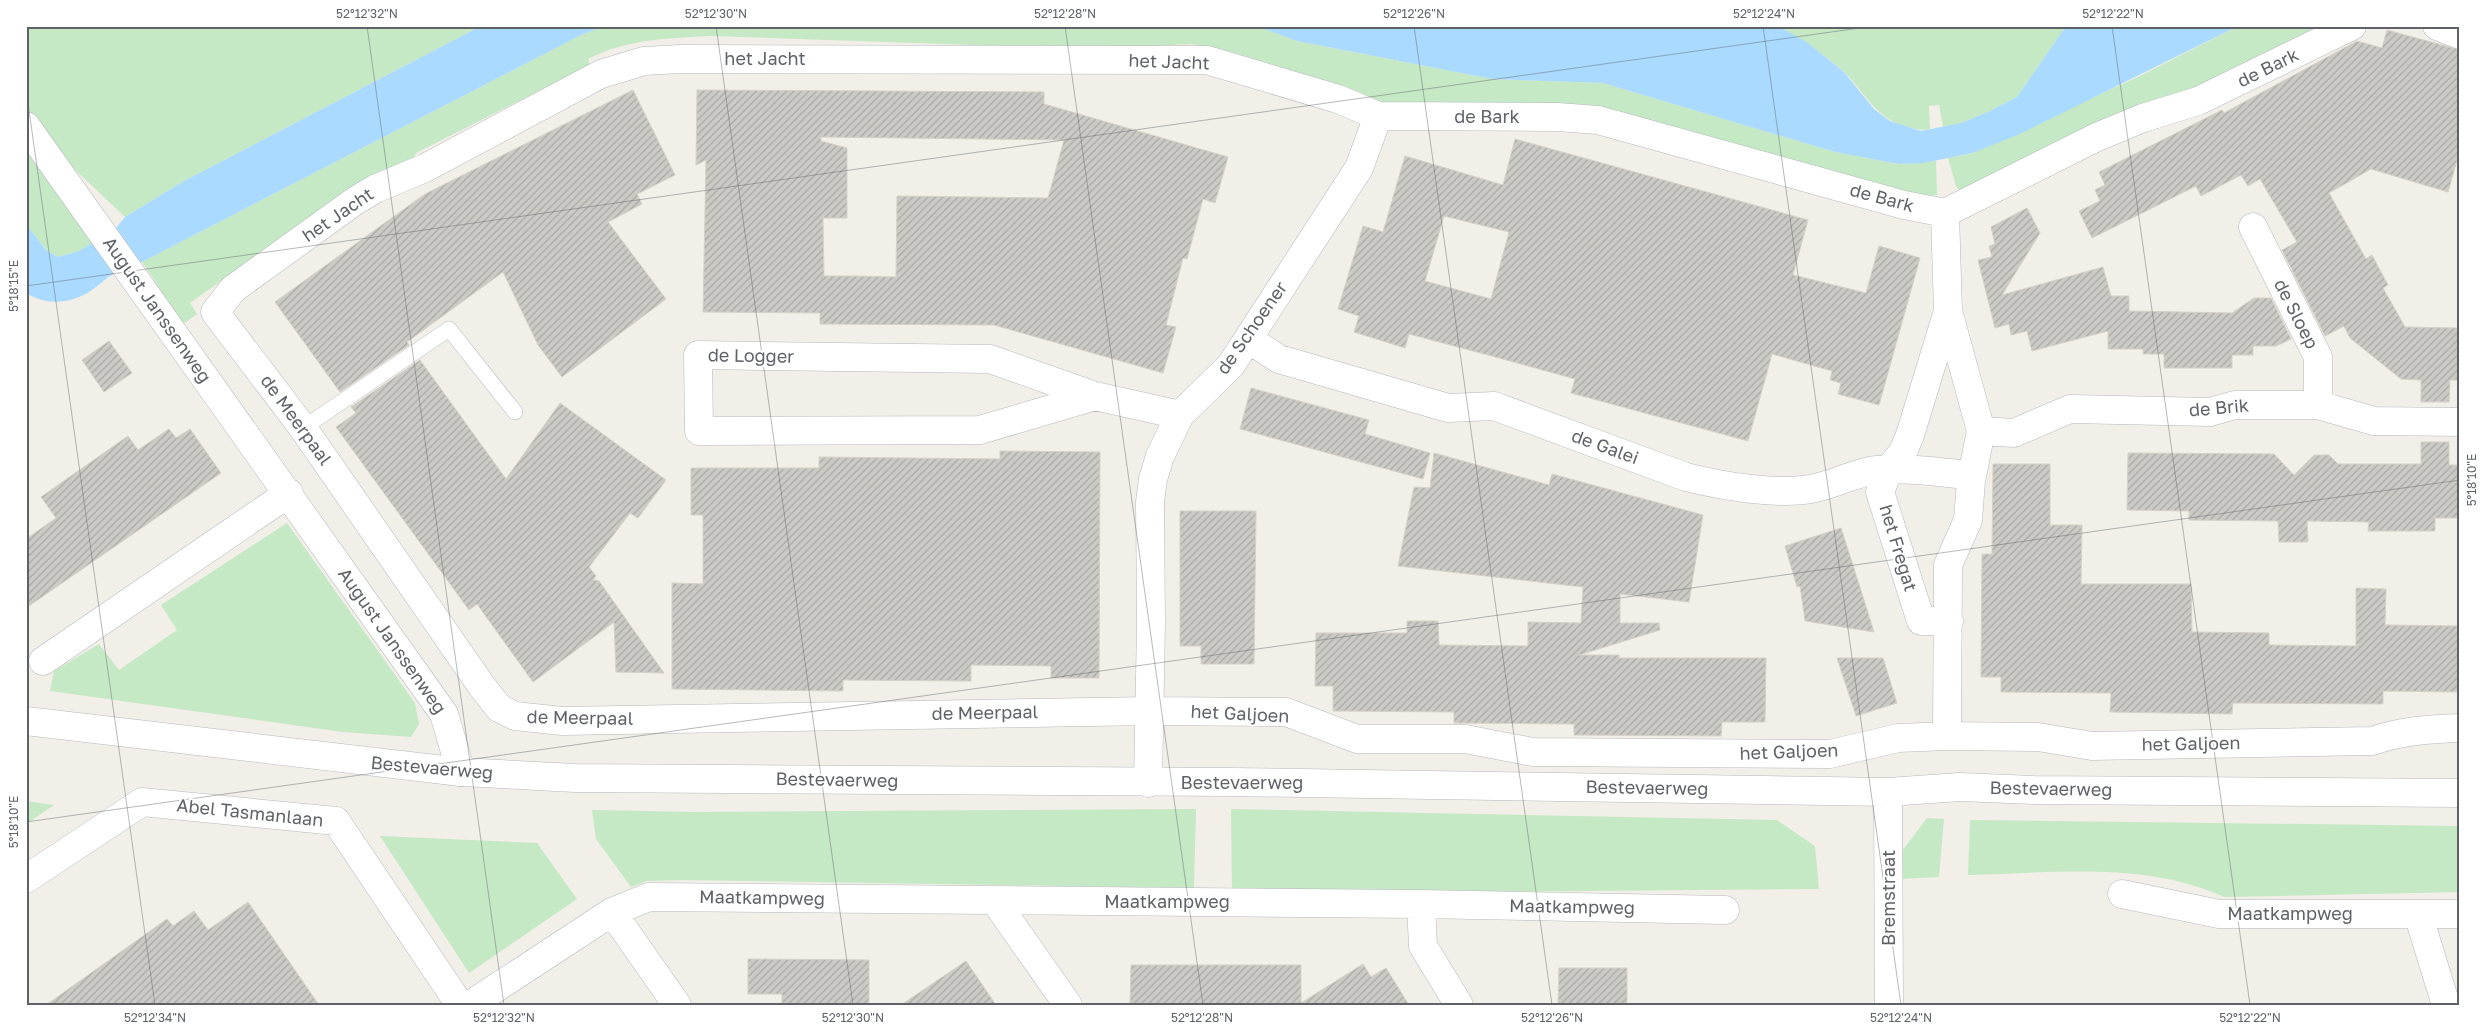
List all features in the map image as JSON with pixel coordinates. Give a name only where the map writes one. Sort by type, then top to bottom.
[{"type":"street","name":"de Bark","points":[[1378,116],[1557,117],[1598,120],[1904,205],[1945,213],[2097,137],[2143,118],[2198,101],[2352,26]]},
{"type":"street","points":[[2437,26],[2460,35]]},
{"type":"street","name":"het Jacht","points":[[215,312],[233,289],[355,200],[375,189],[425,168],[602,74],[644,61],[680,59],[1207,60],[1338,99],[1378,116]]},
{"type":"street","name":"de Schoener","points":[[1148,783],[1150,502],[1153,479],[1160,456],[1180,415],[1231,365],[1359,168],[1378,116]]},
{"type":"street","name":"August Janssenweg","points":[[26,126],[289,493],[444,714],[461,772]]},
{"type":"street","name":"het Fregat","points":[[1945,213],[1948,311],[1982,431],[1972,475],[1968,520],[1948,565],[1947,736]]},
{"type":"street","name":"de Sloep","points":[[2253,227],[2318,357],[2318,405]]},
{"type":"street","name":"het Fregat","points":[[1948,311],[1910,435],[1903,452],[1890,469],[1880,492],[1921,621],[1949,621]]},
{"type":"street","name":"de Meerpaal","points":[[215,312],[303,428],[480,685],[500,708],[515,716],[562,721],[1150,710]]},
{"type":"street","name":"de Galei","points":[[1248,339],[1280,360],[1448,408],[1494,406],[1686,477],[1708,483],[1744,488],[1794,491],[1814,488],[1874,470],[1890,469],[1972,475]]},
{"type":"street","name":"de Logger","points":[[1095,396],[980,430],[699,431],[698,355],[990,359],[1095,396],[1180,415]]},
{"type":"street","name":"de Brik","points":[[1982,431],[2014,433],[2070,409],[2210,412],[2235,405],[2318,405],[2374,422],[2460,422]]},
{"type":"street","points":[[43,661],[289,493]]},
{"type":"street","name":"het Galjoen","points":[[1150,710],[1286,712],[1357,738],[1465,739],[1533,752],[1830,754],[1898,738],[1947,736],[2038,737],[2102,746],[2372,742],[2395,733],[2428,728],[2460,728]]},
{"type":"street","name":"Bestevaerweg","points":[[26,721],[461,772],[575,778],[1888,792],[1960,787],[2054,790],[2460,793]]},
{"type":"street","name":"Bremstraat","points":[[1888,792],[1889,1005]]},
{"type":"street","name":"Abel Tasmanlaan","points":[[26,880],[142,802],[336,821],[460,1005]]},
{"type":"street","name":"Maatkampweg","points":[[2122,894],[2219,914],[2460,914]]},
{"type":"street","name":"Maatkampweg","points":[[612,912],[649,897],[1421,904],[1725,910]]},
{"type":"street","points":[[995,901],[1068,1005]]},
{"type":"street","points":[[1421,904],[1423,946],[1459,1005]]},
{"type":"street","points":[[470,1005],[612,912],[677,1005]]},
{"type":"street","points":[[2418,914],[2446,1005]]},
{"type":"lane","points":[[303,428],[449,329],[515,412]]},
{"type":"green space","points":[[26,26],[481,26],[184,181],[125,217],[68,163],[26,106]]},
{"type":"green space","points":[[604,26],[1256,26],[1297,41],[1492,79],[1603,83],[1835,152],[1899,164],[1936,161],[1937,195],[1917,198],[1585,108],[1381,104],[1357,91],[1222,49],[1191,44],[1094,49],[712,36],[680,38],[633,43],[603,52],[588,59],[590,65],[416,153],[410,167],[404,171],[371,175],[190,303],[197,314],[180,326],[142,262],[581,35]]},
{"type":"green space","points":[[1778,26],[2066,26],[2017,97],[1961,123],[1943,127],[1939,105],[1929,106],[1930,129],[1923,130],[1904,126],[1884,116],[1842,70],[1811,46]]},
{"type":"green space","points":[[2238,26],[2324,26],[2219,80],[2113,116],[2075,132],[1960,191],[1956,186],[1948,158],[1972,153],[2142,75]]},
{"type":"green space","points":[[26,151],[92,243],[79,251],[58,257],[46,250],[26,224]]},
{"type":"green space","points":[[287,523],[415,703],[419,724],[411,737],[343,732],[50,691],[54,671],[99,644],[119,670],[177,630],[161,605]]},
{"type":"green space","points":[[26,801],[54,805],[26,824]]},
{"type":"green space","points":[[1196,809],[1194,888],[681,880],[647,881],[631,887],[596,839],[592,810],[695,812]]},
{"type":"green space","points":[[1231,809],[1777,820],[1815,846],[1819,889],[1468,892],[1232,889]]},
{"type":"green space","points":[[1927,818],[1944,819],[1939,877],[1900,879],[1902,851]]},
{"type":"green space","points":[[1970,820],[2460,826],[2460,892],[2224,897],[2194,886],[2163,878],[2131,874],[2065,872],[1968,875]]},
{"type":"green space","points":[[380,836],[537,843],[577,899],[469,973]]},
{"type":"water","points":[[481,26],[604,26],[581,35],[142,262],[113,274],[84,295],[59,302],[42,300],[26,293],[26,224],[46,250],[58,257],[79,251],[116,228],[125,217],[184,181]]},
{"type":"water","points":[[1256,26],[1778,26],[1808,43],[1844,72],[1874,109],[1890,121],[1921,131],[1961,123],[2017,97],[2066,26],[2238,26],[2020,134],[1972,153],[1924,163],[1899,164],[1835,152],[1603,83],[1492,79],[1297,41]]},
{"type":"building","points":[[2387,30],[2460,50],[2460,150],[2448,192],[2371,169],[2329,193],[2366,259],[2372,255],[2388,285],[2383,288],[2405,327],[2458,328],[2460,380],[2450,380],[2449,402],[2421,402],[2421,380],[2401,379],[2350,338],[2344,326],[2325,336],[2282,250],[2297,242],[2260,179],[2248,186],[2241,175],[2201,196],[2196,186],[2092,238],[2079,211],[2100,201],[2095,190],[2105,185],[2099,172],[2222,110],[2224,113],[2357,41],[2382,48]]},
{"type":"building","points":[[633,90],[675,175],[637,194],[642,204],[608,222],[666,299],[562,377],[538,345],[503,272],[407,342],[409,345],[340,392],[275,302],[425,194]]},
{"type":"building","points":[[697,90],[1044,92],[1044,104],[1228,157],[1215,203],[1203,199],[1187,259],[1183,258],[1166,325],[1176,327],[1163,373],[994,325],[820,324],[820,313],[703,312],[706,160],[696,165]],"holes":[[[821,137],[1064,140],[1048,198],[897,196],[896,277],[824,276],[823,218],[847,218],[847,148],[821,141]]]},
{"type":"building","points":[[1515,139],[1808,220],[1793,275],[1866,293],[1879,246],[1920,258],[1879,405],[1838,394],[1841,383],[1830,380],[1832,371],[1772,354],[1748,441],[1571,393],[1575,379],[1409,334],[1405,348],[1354,332],[1359,316],[1338,309],[1363,226],[1383,232],[1405,156],[1503,185]],"holes":[[[1444,216],[1509,232],[1491,299],[1425,281]]]},
{"type":"building","points":[[2027,208],[2040,233],[2002,295],[2103,267],[2111,296],[2129,296],[2129,311],[2232,313],[2254,298],[2271,298],[2291,339],[2276,346],[2253,346],[2253,355],[2232,355],[2232,368],[2164,368],[2164,354],[2143,354],[2143,349],[2108,349],[2108,331],[2032,351],[2027,331],[2011,335],[2009,324],[1995,328],[1978,260],[1992,257],[1989,246],[1995,244],[1991,227]]},
{"type":"building","points":[[109,341],[132,373],[104,392],[82,360]]},
{"type":"building","points":[[420,360],[506,479],[560,403],[666,480],[638,518],[630,513],[589,567],[596,576],[593,580],[599,581],[664,673],[616,672],[614,622],[533,682],[477,604],[469,610],[336,427],[356,413],[351,407]]},
{"type":"building","points":[[1251,388],[1369,420],[1365,434],[1430,453],[1423,479],[1240,429]]},
{"type":"building","points":[[169,429],[176,438],[190,429],[221,473],[26,608],[26,539],[56,518],[41,497],[128,436],[138,450]]},
{"type":"building","points":[[2421,442],[2449,442],[2449,465],[2460,465],[2460,518],[2435,518],[2435,531],[2368,531],[2369,522],[2307,521],[2308,542],[2279,542],[2278,521],[2189,520],[2189,511],[2127,510],[2128,453],[2274,454],[2294,475],[2314,455],[2329,455],[2338,464],[2421,464]]},
{"type":"building","points":[[1000,451],[1100,452],[1099,678],[1051,678],[1051,666],[971,665],[971,681],[843,680],[843,691],[672,689],[672,583],[703,584],[703,515],[691,515],[691,468],[819,468],[819,457],[1000,459]]},
{"type":"building","points":[[1434,453],[1549,485],[1552,474],[1703,515],[1689,602],[1620,594],[1620,623],[1659,623],[1660,630],[1579,655],[1619,655],[1619,658],[1766,658],[1765,722],[1722,722],[1721,736],[1574,735],[1574,724],[1454,723],[1454,712],[1333,711],[1333,686],[1315,686],[1316,633],[1407,633],[1407,621],[1438,621],[1439,645],[1528,646],[1528,622],[1581,623],[1583,587],[1398,566],[1414,487],[1430,488]]},
{"type":"building","points":[[1993,464],[2050,464],[2050,525],[2082,525],[2081,584],[2191,584],[2192,632],[2269,633],[2269,645],[2356,646],[2356,588],[2386,589],[2385,625],[2460,626],[2460,692],[2383,691],[2383,704],[2233,703],[2232,714],[2110,712],[2111,693],[2001,692],[2001,677],[1981,677],[1982,554],[1992,554]]},
{"type":"building","points":[[1180,511],[1256,511],[1254,664],[1201,664],[1201,646],[1180,646]]},
{"type":"building","points":[[1841,528],[1874,632],[1805,621],[1800,586],[1797,587],[1785,546]]},
{"type":"building","points":[[1837,658],[1883,658],[1897,703],[1856,716]]},
{"type":"building","points":[[248,902],[319,1005],[46,1005],[167,919],[173,926],[194,911],[208,930]]},
{"type":"building","points":[[748,959],[869,960],[869,1005],[782,1005],[782,994],[748,994]]},
{"type":"building","points":[[966,961],[996,1005],[901,1005]]},
{"type":"building","points":[[1363,964],[1371,977],[1386,968],[1409,1005],[1130,1005],[1131,965],[1301,965],[1301,1003]]},
{"type":"building","points":[[1559,968],[1627,968],[1627,1005],[1558,1005]]}]
